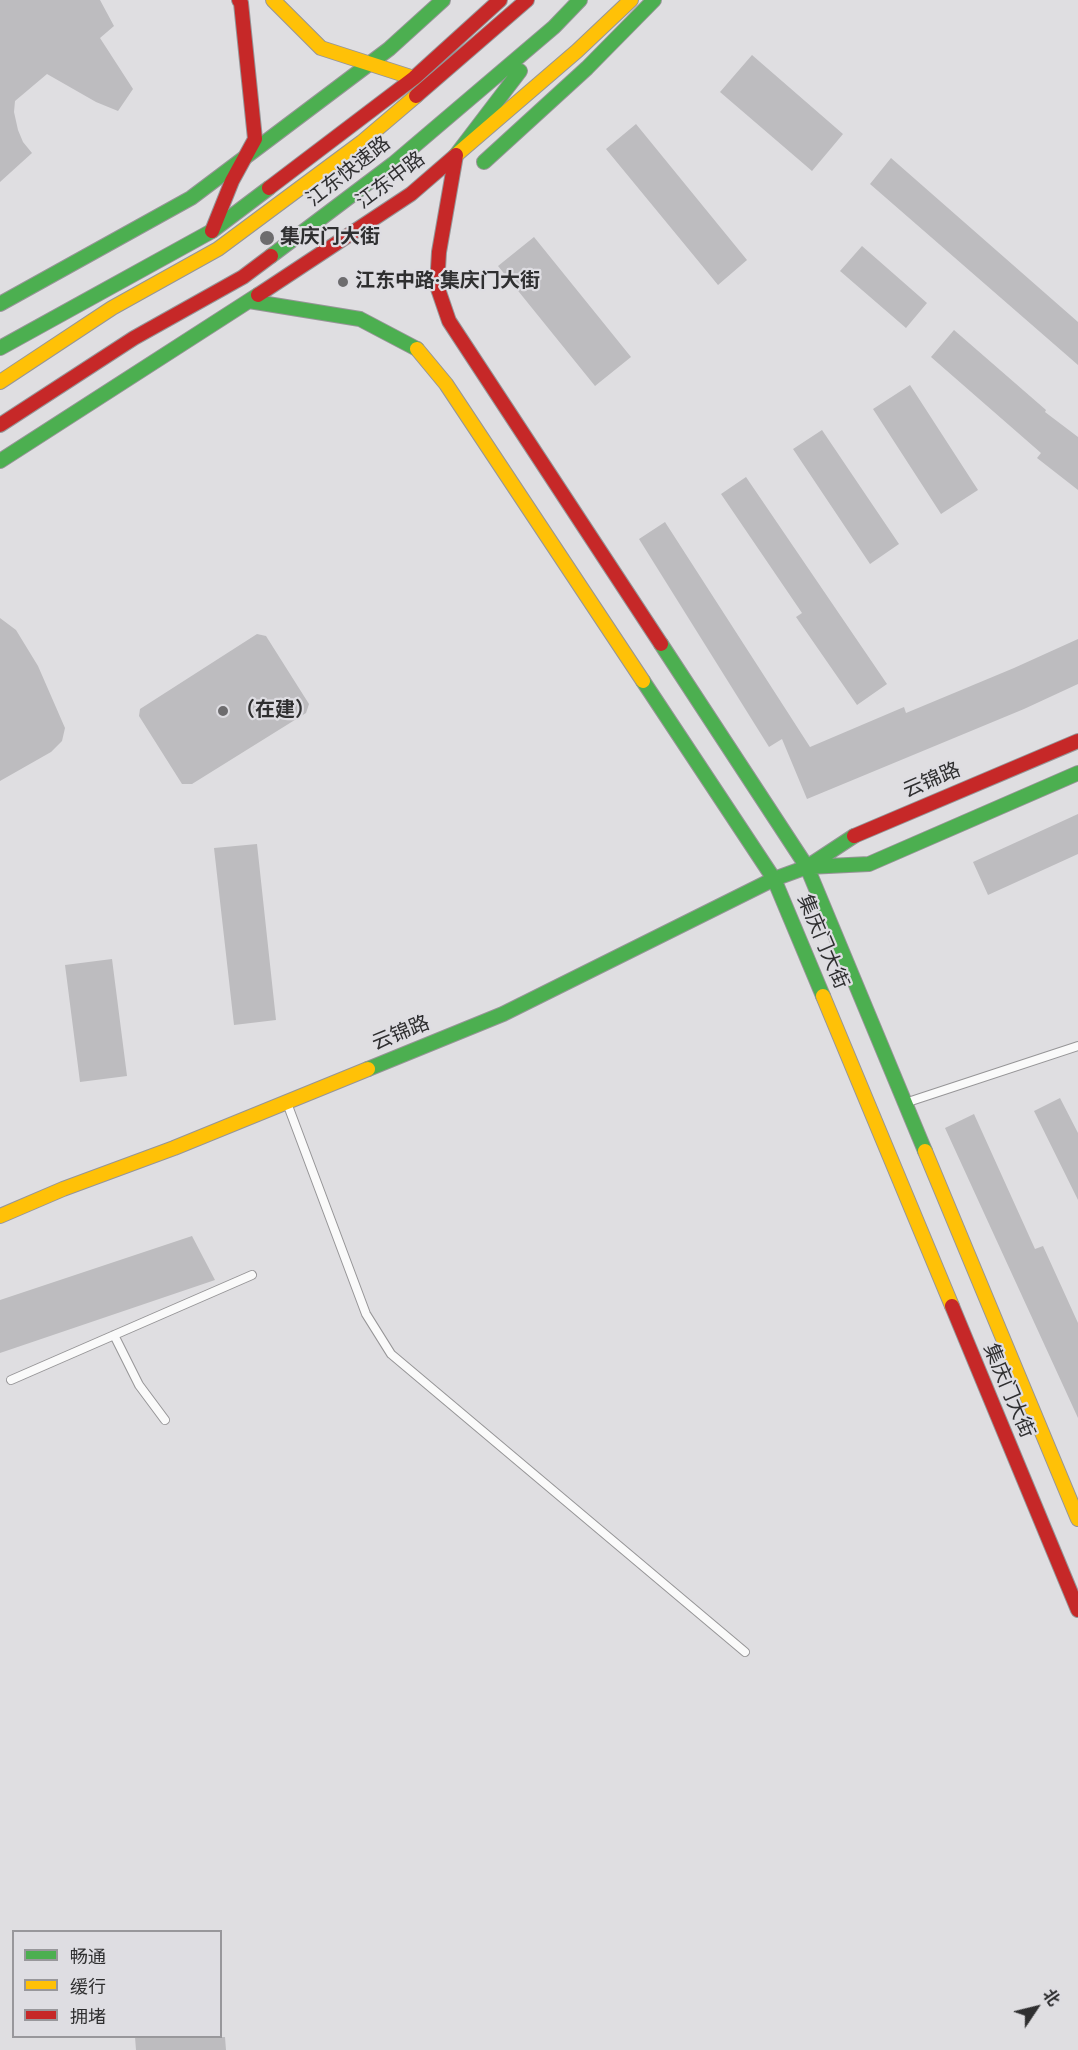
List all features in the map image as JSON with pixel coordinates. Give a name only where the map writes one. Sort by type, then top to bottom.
[{"type":"main road","points":[[273,0],[321,48],[414,78]]},
{"type":"main road","points":[[0,304],[191,198],[370,64],[443,0]]},
{"type":"main road","points":[[414,78],[500,0]]},
{"type":"main road","points":[[0,348],[212,231],[414,78],[526,0]]},
{"type":"main road","name":"江东快速路","points":[[3,380],[112,308],[218,249],[362,142],[513,14],[526,0]]},
{"type":"main road","name":"江东快速路","points":[[0,425],[134,338],[243,277],[393,164],[554,27],[580,0]]},
{"type":"main road","name":"江东中路","points":[[0,461],[249,302],[411,194],[577,51],[631,0]]},
{"type":"main road","points":[[484,162],[587,68],[654,0]]},
{"type":"main road","points":[[212,231],[232,181],[255,139],[240,2]]},
{"type":"main road","points":[[456,155],[554,27]]},
{"type":"main road","name":"集庆门大街","points":[[456,155],[439,252],[438,286],[449,321],[807,867],[1078,1519]]},
{"type":"main road","name":"集庆门大街","points":[[249,302],[360,319],[417,349],[446,384],[774,879],[1078,1610]]},
{"type":"main road","name":"云锦路","points":[[0,1216],[503,1014],[774,879],[807,867],[860,832],[1078,741]]},
{"type":"main road","name":"云锦路","points":[[807,867],[869,864],[1078,773]]},
{"type":"lane","points":[[905,1103],[1078,1046]]},
{"type":"lane","points":[[286,1102],[366,1314],[391,1354],[745,1652]]},
{"type":"lane","points":[[11,1380],[252,1275]]},
{"type":"lane","points":[[114,1335],[139,1384],[165,1420]]},
{"type":"building","points":[[0,0],[100,0],[114,26],[100,38],[133,89],[118,111],[96,102],[47,74],[15,101],[14,112],[18,130],[23,142],[32,153],[0,182]]},
{"type":"building","points":[[752,55],[843,134],[812,171],[720,92]]},
{"type":"building","points":[[636,124],[747,260],[718,285],[606,149]]},
{"type":"building","points":[[891,158],[1078,322],[1078,365],[870,184]]},
{"type":"building","points":[[534,237],[631,357],[595,386],[498,266]]},
{"type":"building","points":[[862,246],[927,303],[906,328],[840,271]]},
{"type":"building","points":[[954,330],[1046,410],[1045,412],[1078,437],[1078,490],[1037,458],[1041,453],[931,357]]},
{"type":"building","points":[[910,385],[978,490],[941,514],[873,409]]},
{"type":"building","points":[[822,430],[899,544],[870,564],[793,449]]},
{"type":"building","points":[[746,477],[887,684],[857,705],[796,617],[802,613],[721,494]]},
{"type":"building","points":[[665,522],[810,747],[904,707],[906,713],[1078,639],[1078,684],[1024,709],[807,799],[782,739],[769,747],[639,539]]},
{"type":"building","points":[[0,618],[16,630],[38,666],[65,728],[62,741],[51,752],[0,781]]},
{"type":"building","name":"（在建）","points":[[257,634],[266,636],[309,704],[306,713],[192,784],[182,784],[139,716],[140,709]]},
{"type":"building","points":[[1078,814],[1078,854],[988,895],[973,862]]},
{"type":"building","points":[[257,844],[276,1020],[234,1025],[214,848]]},
{"type":"building","points":[[112,959],[127,1076],[80,1082],[65,965]]},
{"type":"building","points":[[1060,1098],[1078,1133],[1078,1200],[1034,1111]]},
{"type":"building","points":[[974,1114],[1035,1249],[1043,1246],[1078,1323],[1078,1418],[945,1128]]},
{"type":"building","points":[[192,1236],[215,1280],[0,1353],[0,1300]]},
{"type":"building","points":[[225,2037],[226,2050],[136,2050],[135,2038]]},
{"type":"traffic: fast","points":[[0,304],[191,198],[389,49],[443,0]]},
{"type":"traffic: fast","points":[[271,256],[393,164],[554,27],[580,0]]},
{"type":"traffic: fast","points":[[484,162],[587,68],[654,0]]},
{"type":"traffic: fast","points":[[456,155],[520,71]]},
{"type":"traffic: fast","points":[[0,348],[212,231],[269,188]]},
{"type":"traffic: fast","points":[[0,461],[258,295]]},
{"type":"traffic: fast","points":[[249,301],[360,319],[417,349]]},
{"type":"traffic: fast","points":[[661,644],[807,867],[925,1151]]},
{"type":"traffic: fast","points":[[643,681],[774,879],[823,996]]},
{"type":"traffic: fast","points":[[808,867],[869,864],[1078,773]]},
{"type":"traffic: fast","points":[[368,1069],[503,1014],[774,879],[807,867],[854,836]]},
{"type":"traffic: slow","points":[[273,0],[321,48],[414,78]]},
{"type":"traffic: slow","points":[[455,156],[577,51],[631,0]]},
{"type":"traffic: slow","points":[[0,382],[112,308],[218,249],[362,142],[416,96]]},
{"type":"traffic: slow","points":[[417,349],[446,384],[643,681]]},
{"type":"traffic: slow","points":[[823,996],[952,1306]]},
{"type":"traffic: slow","points":[[0,1216],[368,1069]]},
{"type":"traffic: slow","points":[[925,1151],[1078,1519]]},
{"type":"traffic: jam","points":[[212,231],[232,181],[255,139],[239,0]]},
{"type":"traffic: jam","points":[[269,188],[414,78],[500,0]]},
{"type":"traffic: jam","points":[[416,96],[527,0]]},
{"type":"traffic: jam","points":[[449,321],[437,286],[439,252],[456,155]]},
{"type":"traffic: jam","points":[[258,295],[411,194],[455,156]]},
{"type":"traffic: jam","points":[[0,425],[134,338],[243,277],[271,256]]},
{"type":"traffic: jam","points":[[449,321],[661,644]]},
{"type":"traffic: jam","points":[[854,836],[1078,741]]},
{"type":"traffic: jam","points":[[952,1306],[1078,1610]]},
{"type":"place","name":"集庆门大街","points":[[267,238]]},
{"type":"place","name":"江东中路·集庆门大街","points":[[343,282]]},
{"type":"place","name":"（在建）","points":[[223,711]]}]
